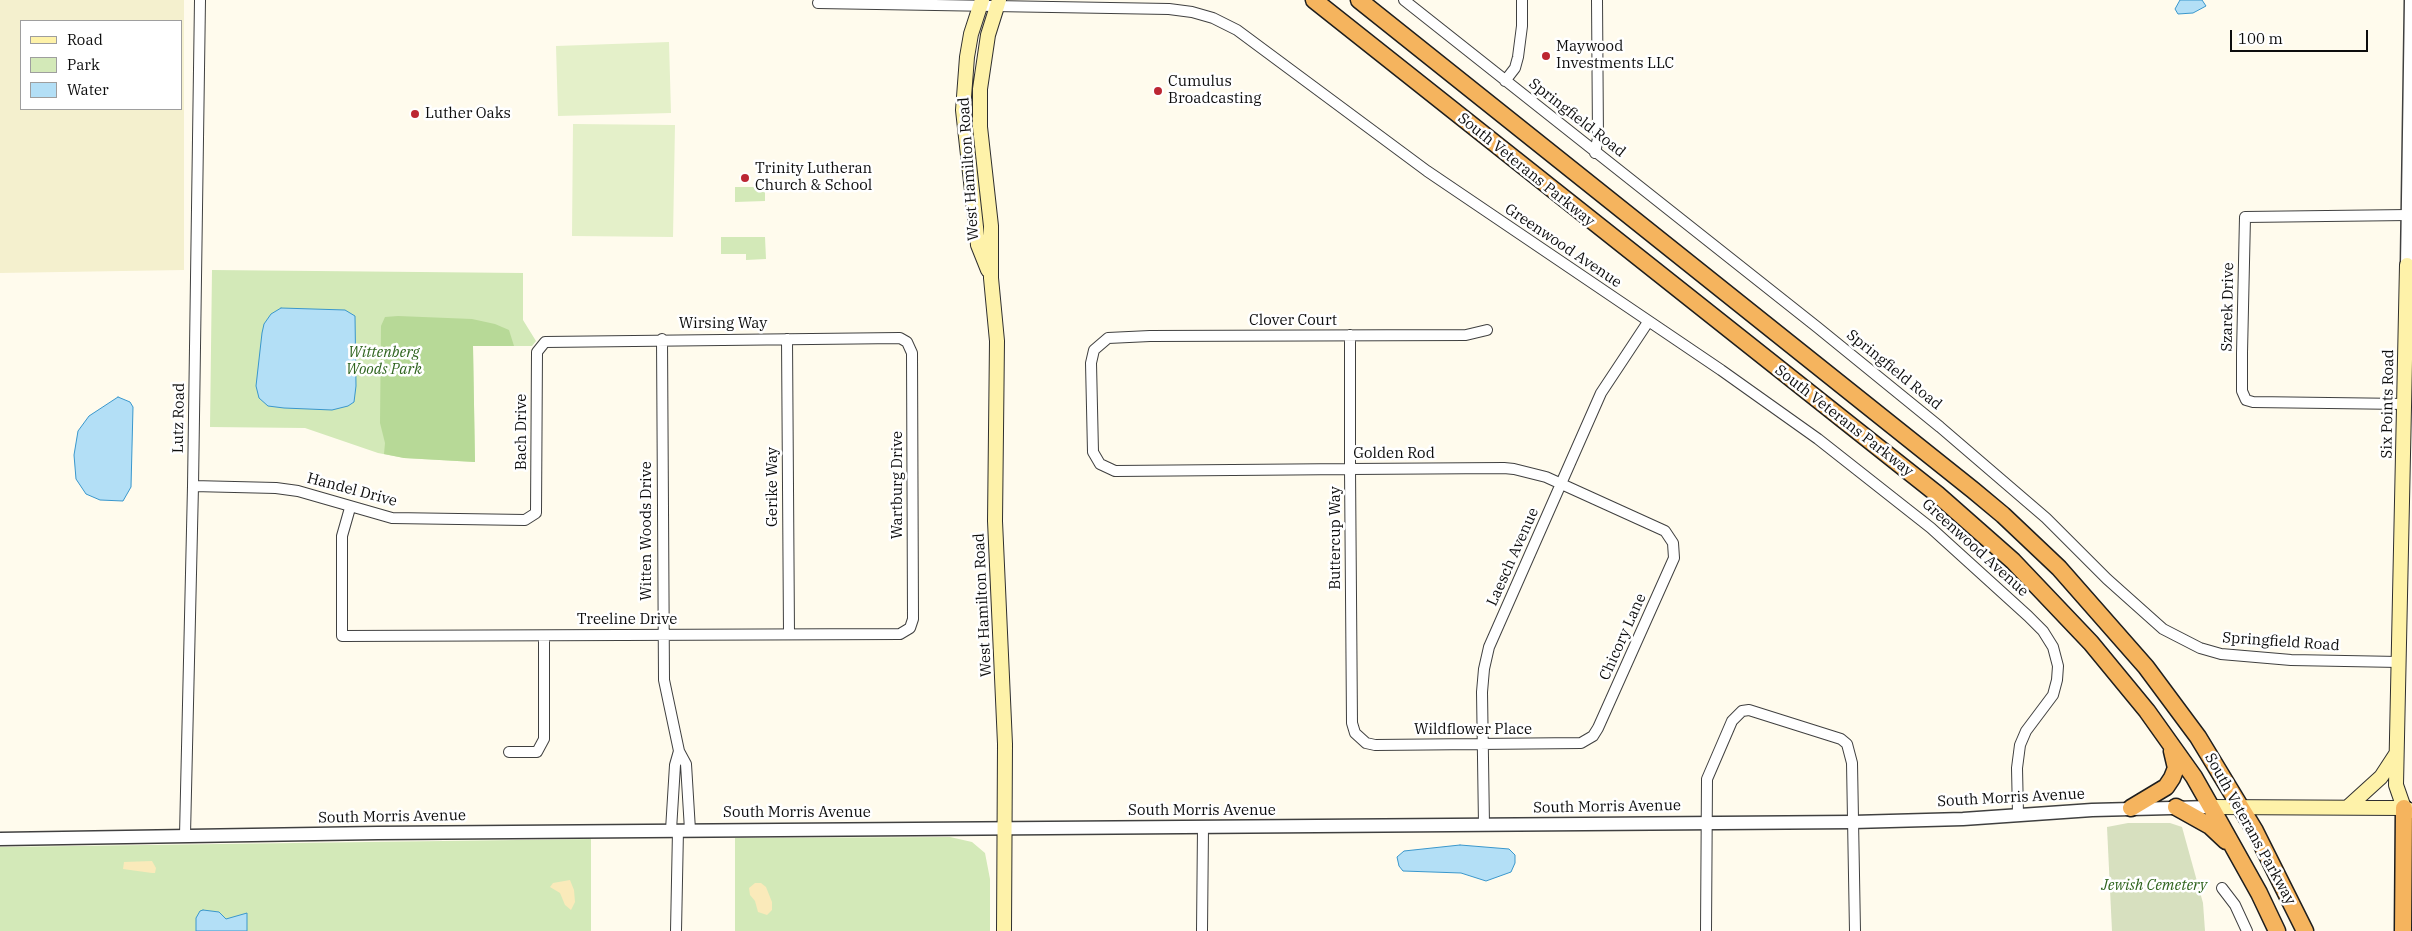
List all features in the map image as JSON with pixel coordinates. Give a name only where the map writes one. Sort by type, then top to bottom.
[{"type":"highway","name":"South Veterans Parkway","points":[[1314,0],[1930,488],[2043,590],[2091,642],[2147,711],[2170,744],[2211,807],[2236,850],[2278,931]]},
{"type":"highway","name":"South Veterans Parkway","points":[[1359,0],[2003,515],[2059,568],[2146,666],[2202,744],[2241,807],[2276,870],[2305,931]]},
{"type":"highway","points":[[2131,808],[2166,787],[2172,778],[2176,768],[2170,744]]},
{"type":"highway","points":[[2176,807],[2210,826],[2236,850]]},
{"type":"highway","points":[[2402,931],[2409,807]]},
{"type":"main road","name":"West Hamilton Road","points":[[981,3],[967,57],[963,110],[978,245],[991,278]]},
{"type":"main road","name":"West Hamilton Road","points":[[998,3],[986,44],[980,89],[980,127],[991,226],[991,278],[997,341],[995,521],[1004,702],[1006,828],[1004,931]]},
{"type":"main road","name":"Six Points Road","points":[[2409,265],[2404,404],[2407,530],[2399,662],[2396,754],[2396,785],[2409,807]]},
{"type":"main road","points":[[2348,808],[2380,777],[2396,754]]},
{"type":"main road","name":"South Morris Avenue","points":[[2211,807],[2409,807]]},
{"type":"street","name":"Lutz Road","points":[[184,835],[193,486],[200,0]]},
{"type":"street","name":"Springfield Road","points":[[1404,0],[1940,427],[2046,518],[2120,592],[2163,629],[2200,648],[2221,654],[2291,660],[2399,662]]},
{"type":"street","points":[[1505,81],[1515,68],[1518,57],[1522,0]]},
{"type":"street","points":[[1595,152],[1598,138],[1597,0]]},
{"type":"street","name":"Six Points Road","points":[[2409,265],[2411,0]]},
{"type":"street","name":"Greenwood Avenue","points":[[818,2],[998,3],[1169,8],[1192,12],[1226,24],[1435,177],[1721,370],[1818,439],[1890,495],[1979,570],[2043,632],[2056,657],[2057,680],[2053,694],[2026,731],[2020,745],[2017,768],[2018,814]]},
{"type":"street","name":"Szarek Drive","points":[[2404,404],[2253,402],[2243,396],[2245,217],[2408,215]]},
{"type":"street","name":"Laesch Avenue","points":[[1484,825],[1482,681],[1489,647],[1601,393],[1648,322]]},
{"type":"street","name":"Clover Court","points":[[1100,464],[1092,448],[1091,363],[1094,350],[1112,337],[1466,335],[1487,330]]},
{"type":"street","name":"Buttercup Way","points":[[1350,335],[1352,723],[1360,738]]},
{"type":"street","name":"Wirsing Way","points":[[539,346],[553,340],[900,338],[907,342]]},
{"type":"street","name":"Witten Woods Drive","points":[[662,339],[664,680],[679,751],[686,764],[689,783],[680,830]]},
{"type":"street","name":"Gerike Way","points":[[787,339],[789,634]]},
{"type":"street","name":"Wartburg Drive","points":[[907,342],[912,353],[913,619],[910,628]]},
{"type":"street","name":"Bach Drive","points":[[532,517],[536,513],[537,504],[537,352],[539,346]]},
{"type":"street","name":"Golden Rod","points":[[1100,464],[1115,471],[1504,468],[1536,474],[1561,484],[1665,531],[1672,541]]},
{"type":"street","name":"Handel Drive","points":[[193,486],[276,488],[298,491],[350,508],[399,519],[525,520],[532,517]]},
{"type":"street","name":"Treeline Drive","points":[[350,508],[342,536],[342,636],[900,634],[910,628]]},
{"type":"street","name":"Chicory Lane","points":[[1587,740],[1598,728],[1674,558],[1672,541]]},
{"type":"street","points":[[509,752],[537,752],[544,739],[544,636]]},
{"type":"street","points":[[1706,931],[1705,823],[1706,790],[1709,773],[1732,721],[1737,715],[1749,710],[1841,739],[1847,744],[1852,756],[1855,931]]},
{"type":"street","name":"Wildflower Place","points":[[1360,738],[1375,745],[1576,744],[1587,740]]},
{"type":"street","name":"Witten Woods Drive","points":[[679,751],[675,764],[680,830]]},
{"type":"street","name":"South Morris Avenue","points":[[0,839],[184,835],[680,830],[1854,822],[1963,819],[2131,808],[2211,807]]},
{"type":"street","points":[[1202,931],[1203,827]]},
{"type":"street","points":[[676,931],[680,830]]},
{"type":"street","points":[[2222,888],[2235,905],[2247,931]]},
{"type":"shaded area","points":[[0,0],[184,0],[184,270],[0,273]]},
{"type":"green space","points":[[669,42],[671,113],[558,116],[556,46]]},
{"type":"green space","points":[[573,124],[675,125],[673,237],[572,236]]},
{"type":"green space","points":[[735,187],[765,187],[765,201],[735,202]]},
{"type":"green space","points":[[721,237],[765,237],[766,259],[746,260],[746,254],[721,254]]},
{"type":"green space","name":"Wittenberg Woods Park","points":[[212,270],[523,273],[523,320],[536,341],[532,346],[473,346],[475,462],[404,458],[378,453],[305,428],[210,427]]},
{"type":"green space","points":[[385,317],[472,319],[495,324],[509,330],[514,346],[473,346],[475,462],[404,458],[384,454],[385,443],[380,423],[381,326]]},
{"type":"green space","name":"Jewish Cemetery","points":[[2128,823],[2170,823],[2182,827],[2203,903],[2205,931],[2112,931],[2107,827]]},
{"type":"green space","points":[[950,837],[972,842],[985,853],[990,879],[990,931],[735,931],[735,838]]},
{"type":"green space","points":[[591,839],[591,931],[0,931],[0,847]]},
{"type":"sand","points":[[152,861],[156,868],[155,873],[123,869],[124,862]]},
{"type":"sand","points":[[570,880],[574,890],[575,902],[571,910],[565,905],[560,893],[550,887],[553,883]]},
{"type":"sand","points":[[755,883],[761,883],[766,887],[772,902],[772,910],[767,915],[758,912],[755,901],[750,895],[749,888]]},
{"type":"water","points":[[2180,0],[2202,0],[2206,6],[2193,13],[2178,14],[2175,9]]},
{"type":"water","points":[[281,308],[345,310],[355,316],[356,386],[354,402],[348,406],[332,410],[284,408],[268,406],[259,398],[256,386],[264,324],[271,314]]},
{"type":"water","points":[[118,397],[130,402],[133,407],[131,487],[123,501],[100,500],[86,494],[76,479],[74,455],[78,431],[89,416]]},
{"type":"water","points":[[1460,845],[1509,849],[1515,855],[1515,863],[1511,872],[1486,881],[1461,873],[1403,871],[1399,866],[1397,857],[1404,851]]},
{"type":"water","points":[[200,911],[219,912],[226,919],[247,913],[247,931],[196,931],[196,918]]},
{"type":"place","name":"Maywood Investments LLC","points":[[1546,56]]},
{"type":"place","name":"Cumulus Broadcasting","points":[[1158,91]]},
{"type":"place","name":"Luther Oaks","points":[[415,114]]},
{"type":"place","name":"Trinity Lutheran Church & School","points":[[745,178]]}]
